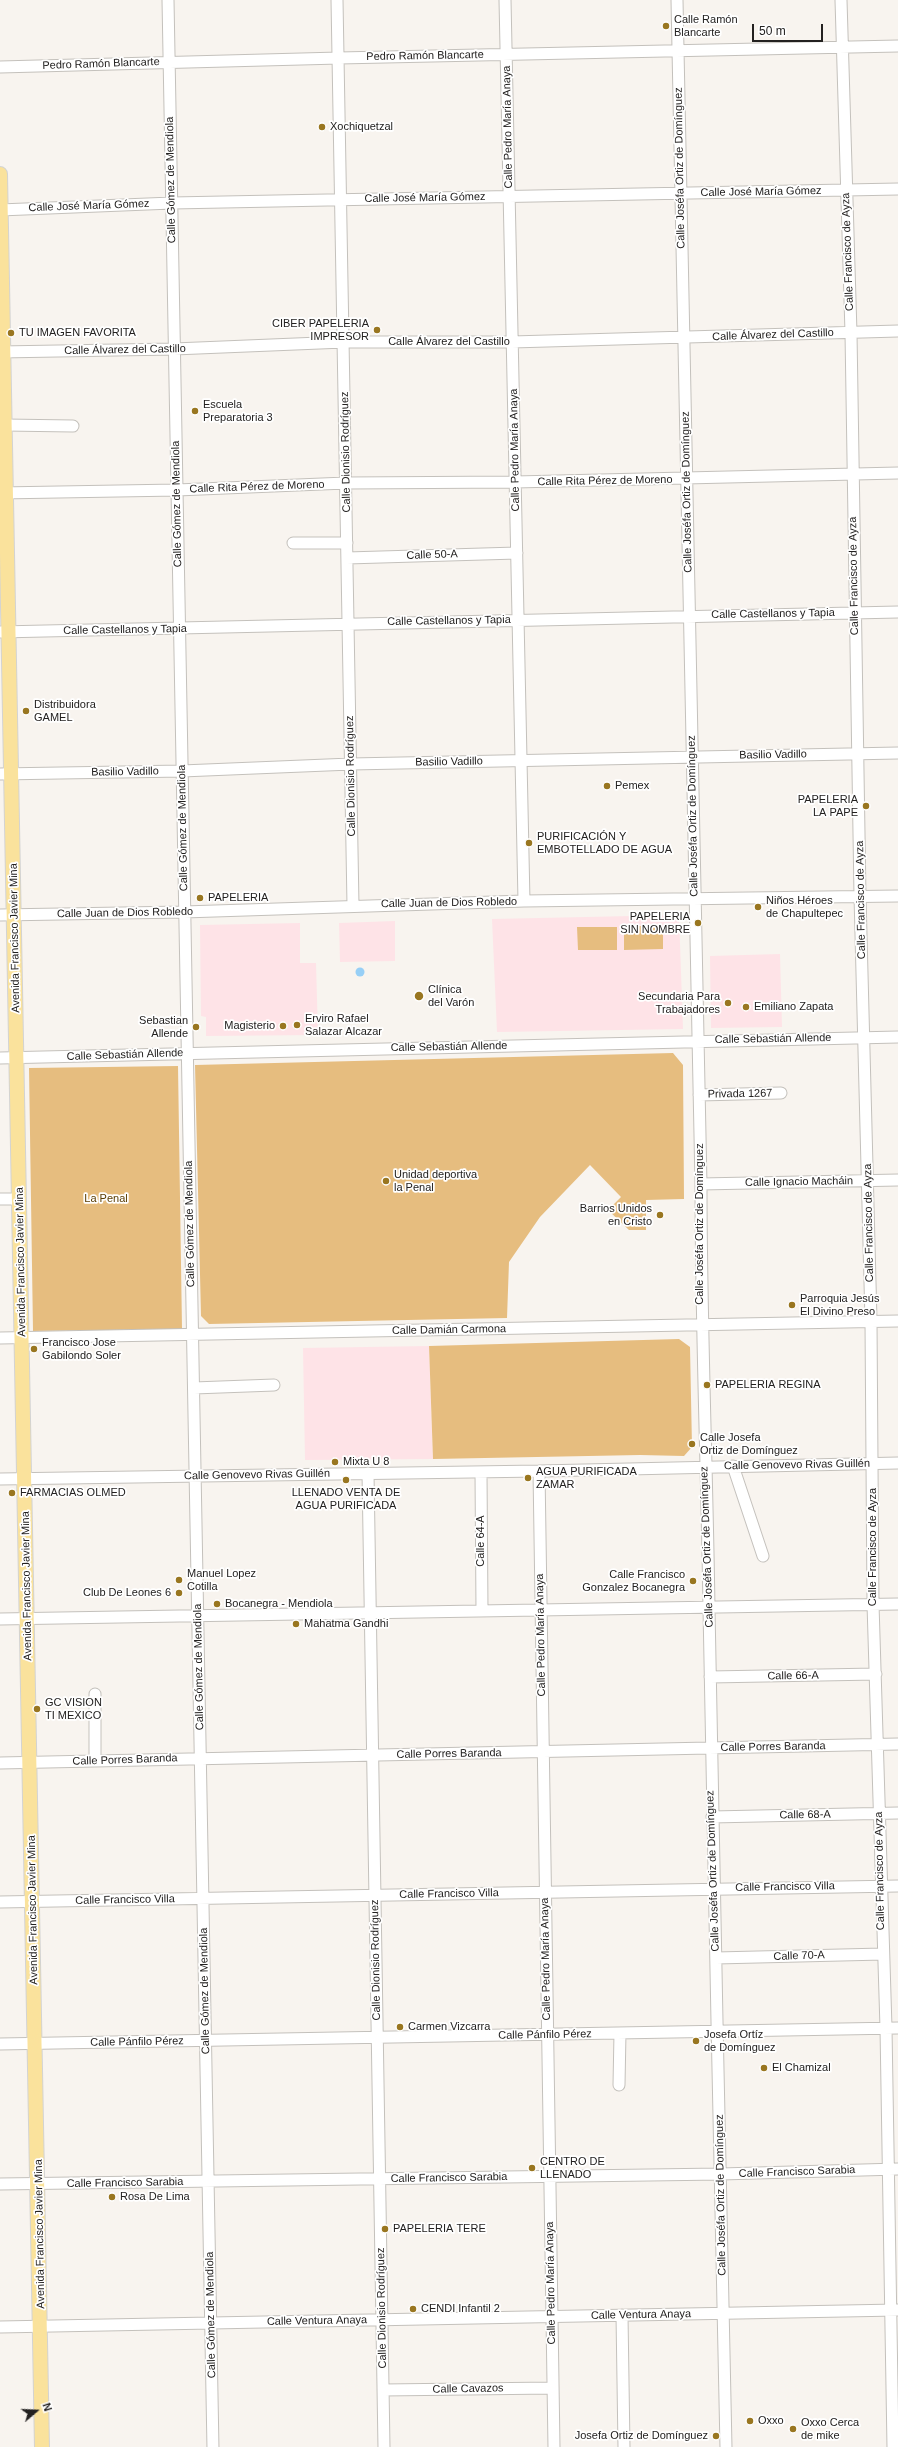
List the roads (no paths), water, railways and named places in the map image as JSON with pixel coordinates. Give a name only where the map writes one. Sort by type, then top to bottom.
[{"type":"main road","name":"Avenida Francisco Javier Mina","points":[[0,174],[2,352],[5,425],[3,492],[6,774],[15,915],[39,2184],[42,2447]]},
{"type":"street","name":"Calle Gómez de Mendiola","points":[[168,0],[184,912],[212,2323],[213,2447]]},
{"type":"street","name":"Calle Dionisio Rodríguez","points":[[338,0],[353,905]]},
{"type":"street","name":"Calle Pedro María Anaya","points":[[505,0],[524,901]]},
{"type":"street","name":"Calle Joséfa Ortiz de Domínguez","points":[[677,0],[701,1184],[701,1326],[709,1607],[710,1748],[726,2447]]},
{"type":"street","name":"Calle Francisco de Ayza","points":[[841,0],[841,48],[851,333],[852,473],[860,896],[871,1321],[873,1604],[878,1744],[880,1886],[893,2169],[894,2447]]},
{"type":"street","name":"Pedro Ramón Blancarte","points":[[0,67],[898,46]]},
{"type":"street","name":"Calle José María Gómez","points":[[0,210],[172,202],[898,189]]},
{"type":"street","name":"Calle Álvarez del Castillo","points":[[2,352],[174,349],[344,342],[512,342],[684,338],[898,331]]},
{"type":"street","points":[[5,425],[73,426]]},
{"type":"street","name":"Calle Rita Pérez de Moreno","points":[[3,492],[177,490],[346,483],[686,479],[852,473],[898,473]]},
{"type":"street","points":[[293,543],[347,543]]},
{"type":"street","name":"Calle 50-A","points":[[347,558],[517,553]]},
{"type":"street","name":"Calle Castellanos y Tapia","points":[[5,632],[180,629],[348,623],[898,612]]},
{"type":"street","name":"Basilio Vadillo","points":[[6,774],[182,771],[351,764],[898,753]]},
{"type":"street","name":"Calle Juan de Dios Robledo","points":[[0,915],[184,912],[353,905],[524,901],[898,896]]},
{"type":"street","name":"Calle Sebastián Allende","points":[[0,1058],[898,1037]]},
{"type":"street","name":"Privada 1267","points":[[699,1095],[781,1093]]},
{"type":"street","name":"Calle Ignacio Macháin","points":[[701,1184],[898,1180]]},
{"type":"street","points":[[0,1199],[20,1199]]},
{"type":"street","name":"Calle Damián Carmona","points":[[0,1338],[701,1326],[898,1321]]},
{"type":"street","points":[[194,1388],[274,1385]]},
{"type":"street","name":"Calle Genovevo Rivas Guillén","points":[[0,1479],[539,1471],[898,1462]]},
{"type":"street","points":[[732,1466],[763,1556]]},
{"type":"street","name":"Calle Pedro María Anaya","points":[[539,1471],[554,2447]]},
{"type":"street","name":"Calle 64-A","points":[[481,1472],[482,1610]]},
{"type":"street","name":"Calle Dionisio Rodríguez","points":[[368,1473],[384,2447]]},
{"type":"street","points":[[0,1619],[898,1604]]},
{"type":"street","name":"Calle 66-A","points":[[710,1677],[876,1674]]},
{"type":"street","points":[[95,1694],[95,1761]]},
{"type":"street","name":"Calle Porres Baranda","points":[[0,1763],[898,1744]]},
{"type":"street","name":"Calle 68-A","points":[[712,1817],[898,1813]]},
{"type":"street","name":"Calle Francisco Villa","points":[[0,1902],[375,1896],[714,1888],[898,1886]]},
{"type":"street","name":"Calle 70-A","points":[[716,1958],[883,1954]]},
{"type":"street","name":"Calle Pánfilo Pérez","points":[[0,2044],[898,2028]]},
{"type":"street","points":[[619,2084],[620,2033]]},
{"type":"street","name":"Calle Francisco Sarabia","points":[[0,2184],[550,2177],[893,2169]]},
{"type":"street","name":"Calle Ventura Anaya","points":[[0,2327],[894,2310]]},
{"type":"street","points":[[622,2315],[624,2447]]},
{"type":"street","name":"Calle Cavazos","points":[[383,2390],[553,2388]]},
{"type":"water","points":[[360,967],[365,972],[360,977],[355,972]]},
{"type":"place","name":"Calle Ramón Blancarte","points":[[666,26]]},
{"type":"place","name":"Xochiquetzal","points":[[322,127]]},
{"type":"place","name":"CIBER PAPELERIA IMPRESOR","points":[[377,330]]},
{"type":"place","name":"TU IMAGEN FAVORITA","points":[[11,333]]},
{"type":"place","name":"Escuela Preparatoria 3","points":[[195,411]]},
{"type":"place","name":"Distribuidora GAMEL","points":[[26,711]]},
{"type":"place","name":"Pemex","points":[[607,786]]},
{"type":"place","name":"PAPELERIA LA PAPE","points":[[866,806]]},
{"type":"place","name":"PURIFICACIÓN Y EMBOTELLADO DE AGUA","points":[[529,843]]},
{"type":"place","name":"PAPELERIA","points":[[200,898]]},
{"type":"place","name":"Niños Héroes de Chapultepec","points":[[758,907]]},
{"type":"place","name":"PAPELERIA SIN NOMBRE","points":[[698,923]]},
{"type":"place","name":"Clínica del Varón","points":[[419,996]]},
{"type":"place","name":"Secundaria Para Trabajadores","points":[[728,1003]]},
{"type":"place","name":"Emiliano Zapata","points":[[746,1007]]},
{"type":"place","name":"Erviro Rafael Salazar Alcazar","points":[[297,1025]]},
{"type":"place","name":"Magisterio","points":[[283,1026]]},
{"type":"place","name":"Sebastian Allende","points":[[196,1027]]},
{"type":"place","name":"Unidad deportiva la Penal","points":[[386,1181]]},
{"type":"place","name":"Barrios Unidos en Cristo","points":[[660,1215]]},
{"type":"place","name":"Parroquia Jesús El Divino Preso","points":[[792,1305]]},
{"type":"place","name":"Francisco Jose Gabilondo Soler","points":[[34,1349]]},
{"type":"place","name":"PAPELERIA REGINA","points":[[707,1385]]},
{"type":"place","name":"Calle Josefa Ortiz de Domínguez","points":[[692,1444]]},
{"type":"place","name":"Mixta U 8","points":[[335,1462]]},
{"type":"place","name":"AGUA PURIFICADA ZAMAR","points":[[528,1478]]},
{"type":"place","name":"LLENADO VENTA DE AGUA PURIFICADA","points":[[346,1480]]},
{"type":"place","name":"FARMACIAS OLMED","points":[[12,1493]]},
{"type":"place","name":"Manuel Lopez Cotilla","points":[[179,1580]]},
{"type":"place","name":"Calle Francisco Gonzalez Bocanegra","points":[[693,1581]]},
{"type":"place","name":"Club De Leones 6","points":[[179,1593]]},
{"type":"place","name":"Bocanegra - Mendiola","points":[[217,1604]]},
{"type":"place","name":"Mahatma Gandhi","points":[[296,1624]]},
{"type":"place","name":"GC VISION TI MEXICO","points":[[37,1709]]},
{"type":"place","name":"Carmen Vizcarra","points":[[400,2027]]},
{"type":"place","name":"Josefa Ortíz de Domínguez","points":[[696,2041]]},
{"type":"place","name":"El Chamizal","points":[[764,2068]]},
{"type":"place","name":"CENTRO DE LLENADO","points":[[532,2168]]},
{"type":"place","name":"Rosa De Lima","points":[[112,2197]]},
{"type":"place","name":"PAPELERIA TERE","points":[[385,2229]]},
{"type":"place","name":"CENDI Infantil 2","points":[[413,2309]]},
{"type":"place","name":"Oxxo","points":[[750,2421]]},
{"type":"place","name":"Oxxo Cerca de mike","points":[[793,2429]]},
{"type":"place","name":"Josefa Ortiz de Domínguez","points":[[716,2436]]},
{"type":"park label","name":"La Penal","points":[[106,1199]]}]
